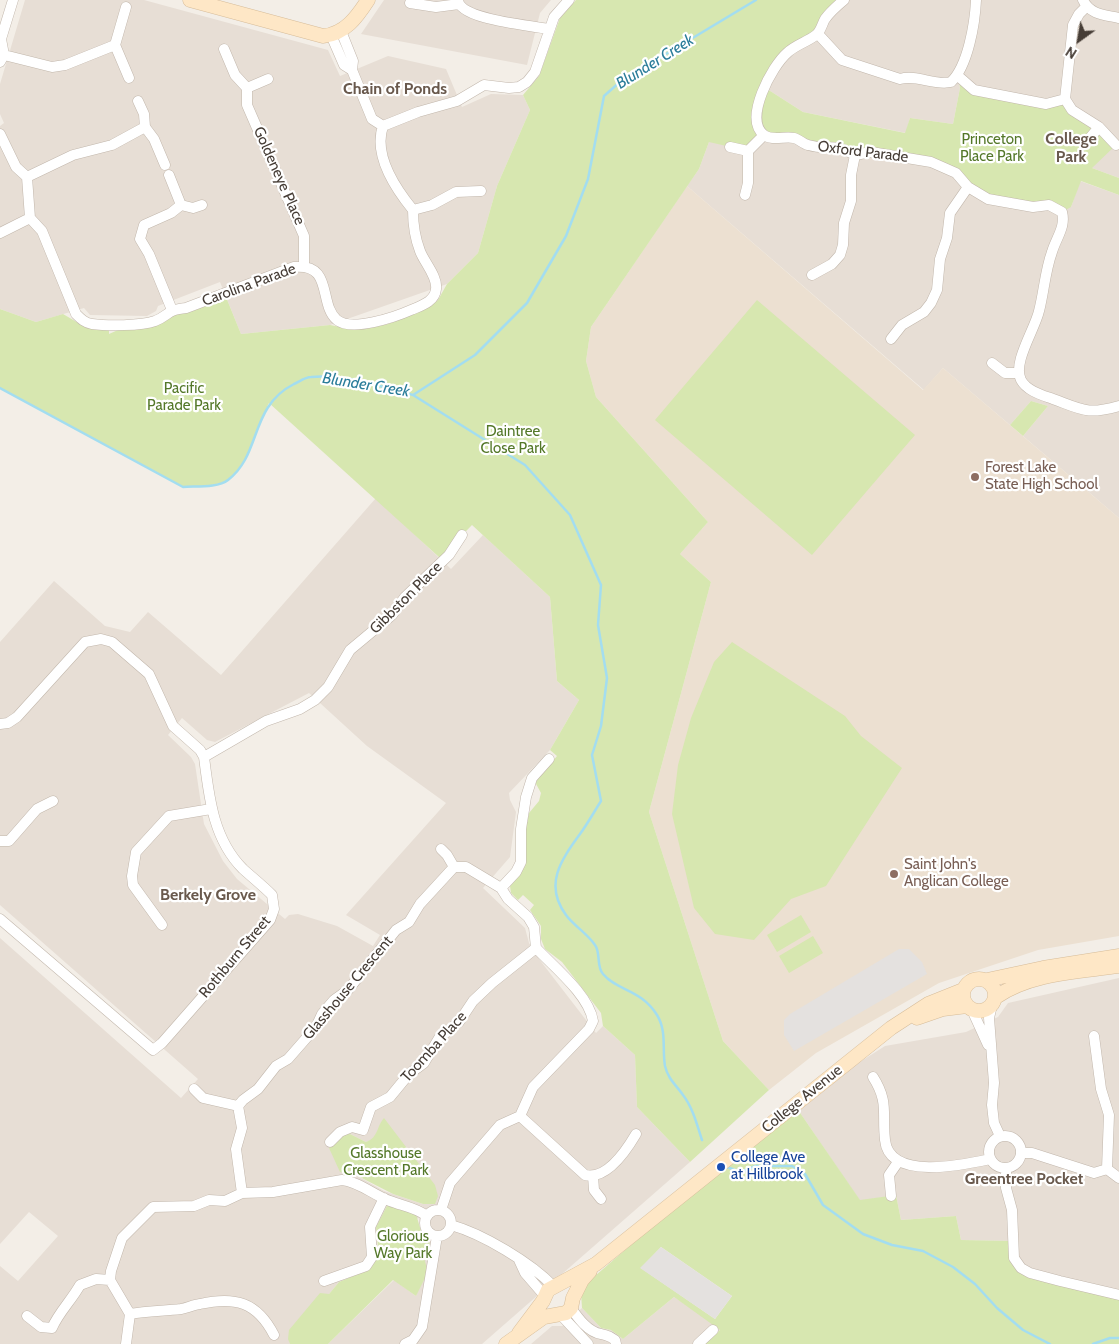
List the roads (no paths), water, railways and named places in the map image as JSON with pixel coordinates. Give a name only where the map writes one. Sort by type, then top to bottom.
[{"type":"street","points":[[13,0],[1,39],[2,59],[52,67],[65,65],[115,45]]},
{"type":"street","points":[[190,0],[315,34],[336,33],[350,24],[368,0]]},
{"type":"street","points":[[336,33],[344,65],[352,70],[372,119],[383,126],[418,112],[458,100],[484,85],[519,87],[527,82],[535,72],[548,29],[554,16],[569,0]]},
{"type":"street","points":[[818,34],[842,60],[882,72],[889,77],[900,79],[907,77],[943,84],[952,82],[964,66],[975,19],[976,0]]},
{"type":"street","points":[[410,3],[436,7],[459,2],[479,17],[548,29]]},
{"type":"street","points":[[745,195],[748,183],[748,151],[764,135],[759,128],[756,116],[764,87],[777,63],[788,52],[818,34],[825,19],[840,2]]},
{"type":"street","points":[[1116,146],[1099,127],[1072,110],[1065,100],[1074,25],[1085,4],[1095,13],[1119,18]]},
{"type":"street","points":[[126,7],[115,45],[129,78]]},
{"type":"street","name":"Goldeneye Place","points":[[224,49],[236,75],[247,88],[247,105],[304,236],[304,266]]},
{"type":"street","points":[[958,76],[974,90],[1046,104],[1065,100]]},
{"type":"street","points":[[247,88],[268,79]]},
{"type":"street","points":[[138,100],[144,114],[145,127],[154,139],[165,165]]},
{"type":"street","name":"Carolina Parade","points":[[30,218],[42,231],[76,314],[81,320],[91,324],[145,324],[156,321],[172,310],[186,308],[294,267],[304,266],[318,275],[332,314],[337,320],[345,324],[378,322],[427,302],[434,296],[436,289],[436,281],[420,249],[413,224],[413,210],[400,194],[380,148],[380,136],[383,126]]},
{"type":"street","points":[[27,177],[73,155],[112,145],[145,127]]},
{"type":"street","points":[[1089,139],[1099,127]]},
{"type":"street","points":[[0,134],[16,167],[27,177],[30,218],[0,233]]},
{"type":"street","name":"Oxford Parade","points":[[764,135],[795,138],[805,145],[821,148],[841,146],[855,155],[871,152],[931,162],[956,173],[968,187],[988,199],[1033,207],[1050,205],[1062,212],[1063,226],[1052,252],[1044,280],[1039,312],[1024,350],[1019,373]]},
{"type":"street","points":[[730,147],[748,151]]},
{"type":"street","points":[[812,275],[832,264],[840,255],[843,245],[844,223],[851,201],[851,175],[855,155]]},
{"type":"street","points":[[169,175],[181,205]]},
{"type":"street","points":[[891,340],[902,325],[924,312],[931,303],[937,290],[940,259],[947,238],[950,213],[968,187]]},
{"type":"street","points":[[413,210],[432,205],[456,192],[481,191]]},
{"type":"street","points":[[172,310],[149,254],[140,239],[144,226],[181,205],[193,208],[202,205]]},
{"type":"street","points":[[992,364],[1005,372],[1019,373],[1022,381],[1034,392],[1088,411],[1098,412],[1119,406]]},
{"type":"street","name":"Gibbston Place","points":[[204,757],[266,721],[300,709],[315,700],[328,687],[350,650],[392,615],[405,597],[449,555],[462,535]]},
{"type":"street","points":[[0,725],[8,723],[17,717],[80,647],[90,640],[102,639],[112,642],[149,674],[173,726],[200,750],[204,757]]},
{"type":"street","name":"Rothburn Street","points":[[0,919],[153,1050],[162,1044],[270,920],[274,909],[272,895],[242,868],[218,830],[211,809],[204,757]]},
{"type":"street","points":[[502,888],[516,872],[521,862],[521,829],[526,796],[532,778],[549,760]]},
{"type":"street","points":[[0,841],[9,841],[37,809],[52,801]]},
{"type":"street","points":[[162,925],[133,885],[132,876],[136,852],[170,816],[211,809]]},
{"type":"street","points":[[441,849],[454,867],[466,867],[502,888],[508,899],[528,917],[534,927],[536,948],[558,969],[588,1007],[592,1021],[588,1029],[533,1087],[520,1116],[500,1126],[483,1143],[450,1183],[441,1210]]},
{"type":"street","name":"Glasshouse Crescent","points":[[238,1106],[242,1100],[258,1089],[272,1071],[288,1059],[316,1027],[322,1014],[334,1000],[348,990],[396,930],[409,922],[420,904],[454,867]]},
{"type":"street","name":"Toomba Place","points":[[330,1142],[340,1132],[352,1127],[363,1130],[370,1107],[390,1097],[409,1074],[424,1063],[439,1038],[459,1022],[473,1001],[492,983],[536,948]]},
{"type":"street","name":"College Avenue","points":[[519,1333],[549,1292],[596,1264],[891,1028],[928,1004],[963,990],[972,980],[988,980],[1043,968],[1119,956]]},
{"type":"street","name":"College Avenue","points":[[891,1028],[942,1010],[969,1008],[983,1011],[1006,990],[1054,975],[1119,966]]},
{"type":"street","points":[[988,980],[994,988],[994,1001],[990,1018],[990,1053],[994,1083],[994,1123],[1000,1136]]},
{"type":"street","points":[[963,990],[963,999],[990,1053]]},
{"type":"street","points":[[1094,1036],[1101,1089],[1109,1115],[1107,1169]]},
{"type":"street","points":[[873,1077],[882,1092],[886,1121],[885,1140],[888,1151],[898,1162],[914,1167],[928,1167],[990,1159]]},
{"type":"street","points":[[194,1089],[203,1098],[238,1106],[242,1128],[236,1149],[242,1193]]},
{"type":"street","points":[[520,1116],[585,1175],[593,1176],[600,1174],[626,1151],[636,1134]]},
{"type":"street","points":[[1000,1136],[1011,1137],[1016,1140],[1022,1153],[1016,1166],[1006,1169],[996,1166],[990,1159],[989,1148],[994,1140],[1000,1136]]},
{"type":"street","points":[[1022,1153],[1032,1153],[1094,1173],[1107,1169]]},
{"type":"street","points":[[891,1196],[889,1175],[898,1162]]},
{"type":"street","points":[[1006,1169],[1006,1188],[1012,1210],[1014,1258],[1021,1268],[1030,1273],[1060,1282],[1119,1295]]},
{"type":"street","points":[[1107,1169],[1119,1178]]},
{"type":"street","points":[[593,1176],[594,1190],[601,1198]]},
{"type":"street","points":[[126,1344],[130,1314],[110,1280],[111,1271],[122,1238],[153,1207],[174,1208],[194,1206],[209,1200],[225,1201],[242,1193],[273,1192],[342,1180],[353,1181],[384,1198],[416,1208],[426,1216]]},
{"type":"street","points":[[324,1281],[366,1266],[372,1257],[370,1227],[384,1198]]},
{"type":"street","points":[[433,1210],[441,1210],[448,1214],[451,1225],[446,1233],[437,1236],[426,1229],[426,1216],[433,1210]]},
{"type":"street","points":[[451,1225],[464,1229],[519,1260],[525,1273],[549,1292],[568,1290],[565,1309],[590,1344],[600,1334]]},
{"type":"street","points":[[405,1344],[413,1340],[422,1326],[437,1236]]},
{"type":"street","name":"College Avenue","points":[[506,1344],[544,1317],[565,1309],[582,1280],[596,1264]]},
{"type":"street","points":[[27,1316],[41,1327],[52,1328],[59,1313],[72,1301],[80,1285],[96,1279],[110,1280]]},
{"type":"street","points":[[549,1292],[545,1308],[565,1309],[589,1328],[600,1334],[609,1334],[616,1344]]},
{"type":"street","points":[[130,1314],[152,1310],[182,1309],[233,1299],[245,1304],[265,1319],[274,1335]]},
{"type":"street","points":[[698,1344],[713,1330]]},
{"type":"waterway","name":"Blunder Creek","points":[[0,388],[183,487],[213,485],[224,483],[228,480],[239,469],[246,457],[269,405],[280,394],[304,379],[309,377],[337,377],[413,395],[475,355],[527,303],[566,236],[588,179],[604,96],[621,81],[756,0]]},
{"type":"waterway","points":[[413,395],[525,465],[570,515],[601,585],[598,625],[607,678],[601,726],[592,755],[601,801],[562,862],[556,882],[556,893],[559,904],[566,915],[597,948],[603,974],[615,984],[644,1000],[657,1015],[662,1027],[666,1071],[689,1105],[702,1140]]},
{"type":"waterway","points":[[727,1167],[740,1172],[756,1166],[792,1166],[805,1174],[823,1205],[863,1234],[892,1245],[923,1251],[953,1267],[975,1284],[997,1308],[1023,1330],[1050,1344]]},
{"type":"waterway","points":[[1093,1344],[1110,1338],[1119,1338]]},
{"type":"place","name":"Forest Lake State High School","points":[[975,477]]},
{"type":"place","name":"Saint John's Anglican College","points":[[894,874]]},
{"type":"place","name":"College Ave at Hillbrook","points":[[721,1167]]},
{"type":"district","name":"Chain of Ponds","points":[[395,89]]},
{"type":"district","name":"College Park","points":[[1071,148]]},
{"type":"district","name":"Berkely Grove","points":[[208,895]]},
{"type":"district","name":"Greentree Pocket","points":[[1024,1179]]},
{"type":"park label","name":"Princeton Place Park","points":[[992,148]]},
{"type":"park label","name":"Pacific Parade Park","points":[[184,398]]},
{"type":"park label","name":"Daintree Close Park","points":[[513,440]]},
{"type":"park label","name":"Glasshouse Crescent Park","points":[[386,1162]]},
{"type":"park label","name":"Glorious Way Park","points":[[403,1246]]}]
